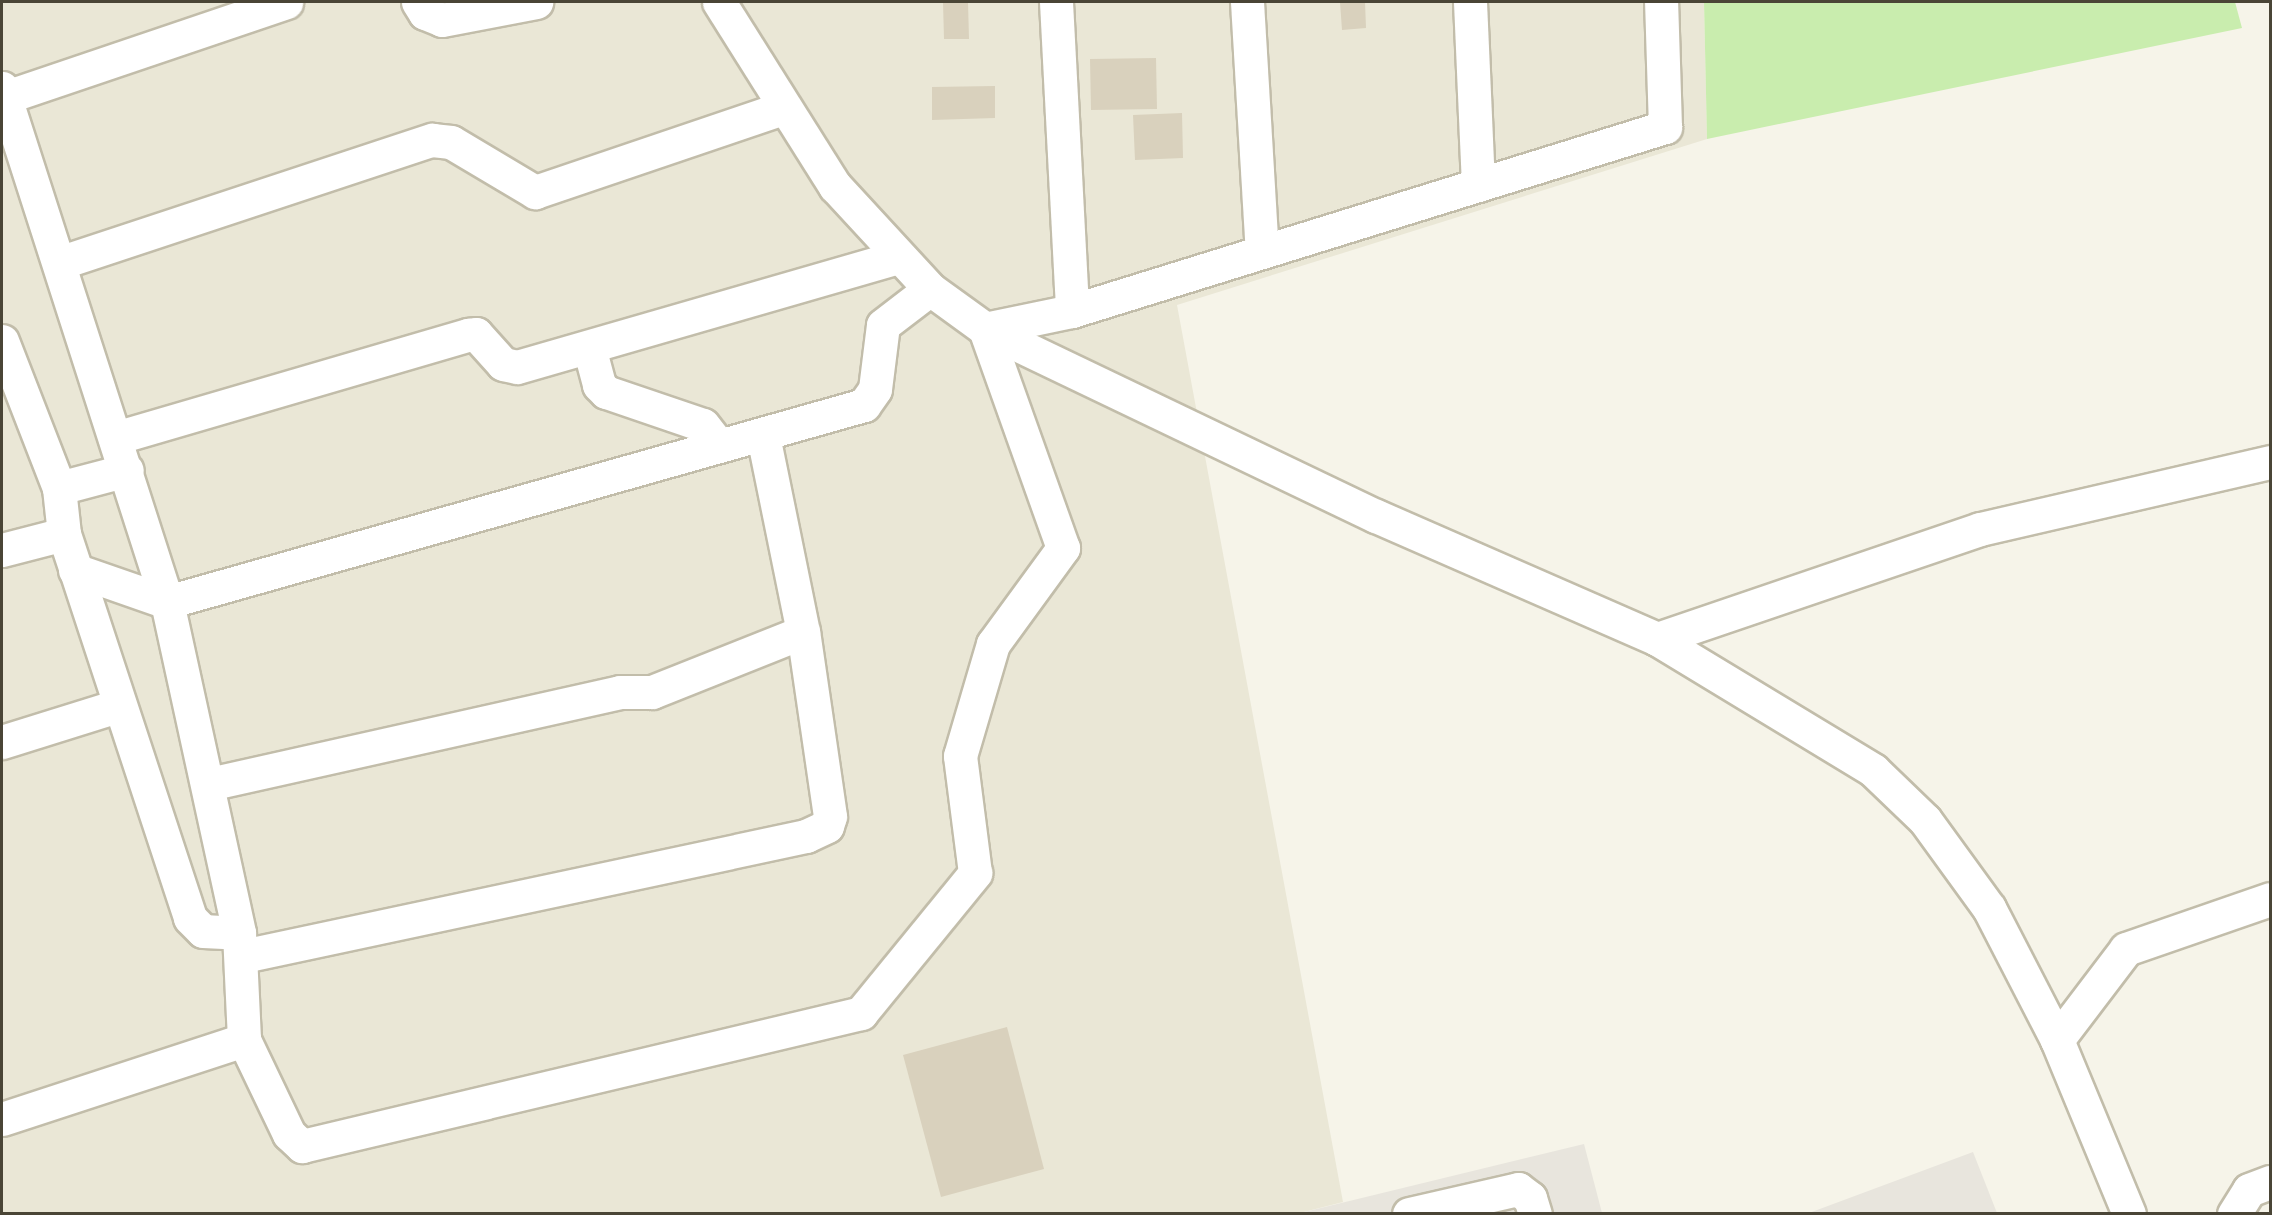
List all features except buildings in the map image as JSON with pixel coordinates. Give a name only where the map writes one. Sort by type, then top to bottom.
[{"type":"street","points":[[286,2],[2,93],[127,470],[167,602],[209,784],[241,945],[244,1040],[288,1134],[302,1146],[844,1021],[870,1005],[975,873],[960,756],[993,644],[1063,548],[985,329]]},
{"type":"street","points":[[418,2],[425,14],[442,20],[536,2]]},
{"type":"street","points":[[720,2],[783,108],[835,186],[897,257],[930,289],[985,329],[1376,516],[1657,639],[1821,734],[1873,770],[1925,820],[1989,908],[2056,1040],[2129,1214]]},
{"type":"street","points":[[1056,2],[1072,311]]},
{"type":"street","points":[[1247,2],[1262,252]]},
{"type":"street","points":[[1470,2],[1478,185]]},
{"type":"street","points":[[985,329],[1072,311],[1665,127],[1661,2]]},
{"type":"street","points":[[59,263],[432,140],[451,142],[535,192],[783,108]]},
{"type":"street","points":[[115,438],[468,335],[482,338],[510,368],[897,257]]},
{"type":"street","points":[[75,570],[167,602],[718,444],[763,435],[864,405],[875,389],[883,325],[930,289]]},
{"type":"street","points":[[2,341],[59,488],[64,534],[117,706],[190,918],[202,931],[241,945],[818,833],[830,816],[803,632],[763,435]]},
{"type":"street","points":[[589,347],[599,386],[606,392],[703,425],[718,444]]},
{"type":"street","points":[[1657,639],[1980,529],[2271,462]]},
{"type":"street","points":[[59,488],[127,470]]},
{"type":"street","points":[[2,550],[64,534]]},
{"type":"street","points":[[209,784],[620,692],[652,692],[803,632]]},
{"type":"street","points":[[2,742],[117,706]]},
{"type":"street","points":[[2056,1040],[2126,949],[2271,899]]},
{"type":"street","points":[[2,1119],[244,1040]]},
{"type":"street","points":[[2234,1214],[2249,1190],[2271,1182]]},
{"type":"street","points":[[1409,1214],[1518,1189],[1530,1198],[1535,1214]]},
{"type":"shaded area","points":[[2,2],[1704,2],[1707,139],[1177,305],[1343,1202],[1296,1214],[2,1214]]},
{"type":"shaded area","points":[[1584,1144],[1602,1213],[1296,1214]]},
{"type":"shaded area","points":[[1973,1152],[1997,1213],[1809,1213]]},
{"type":"green space","points":[[1704,2],[2235,2],[2242,28],[1707,139]]}]
